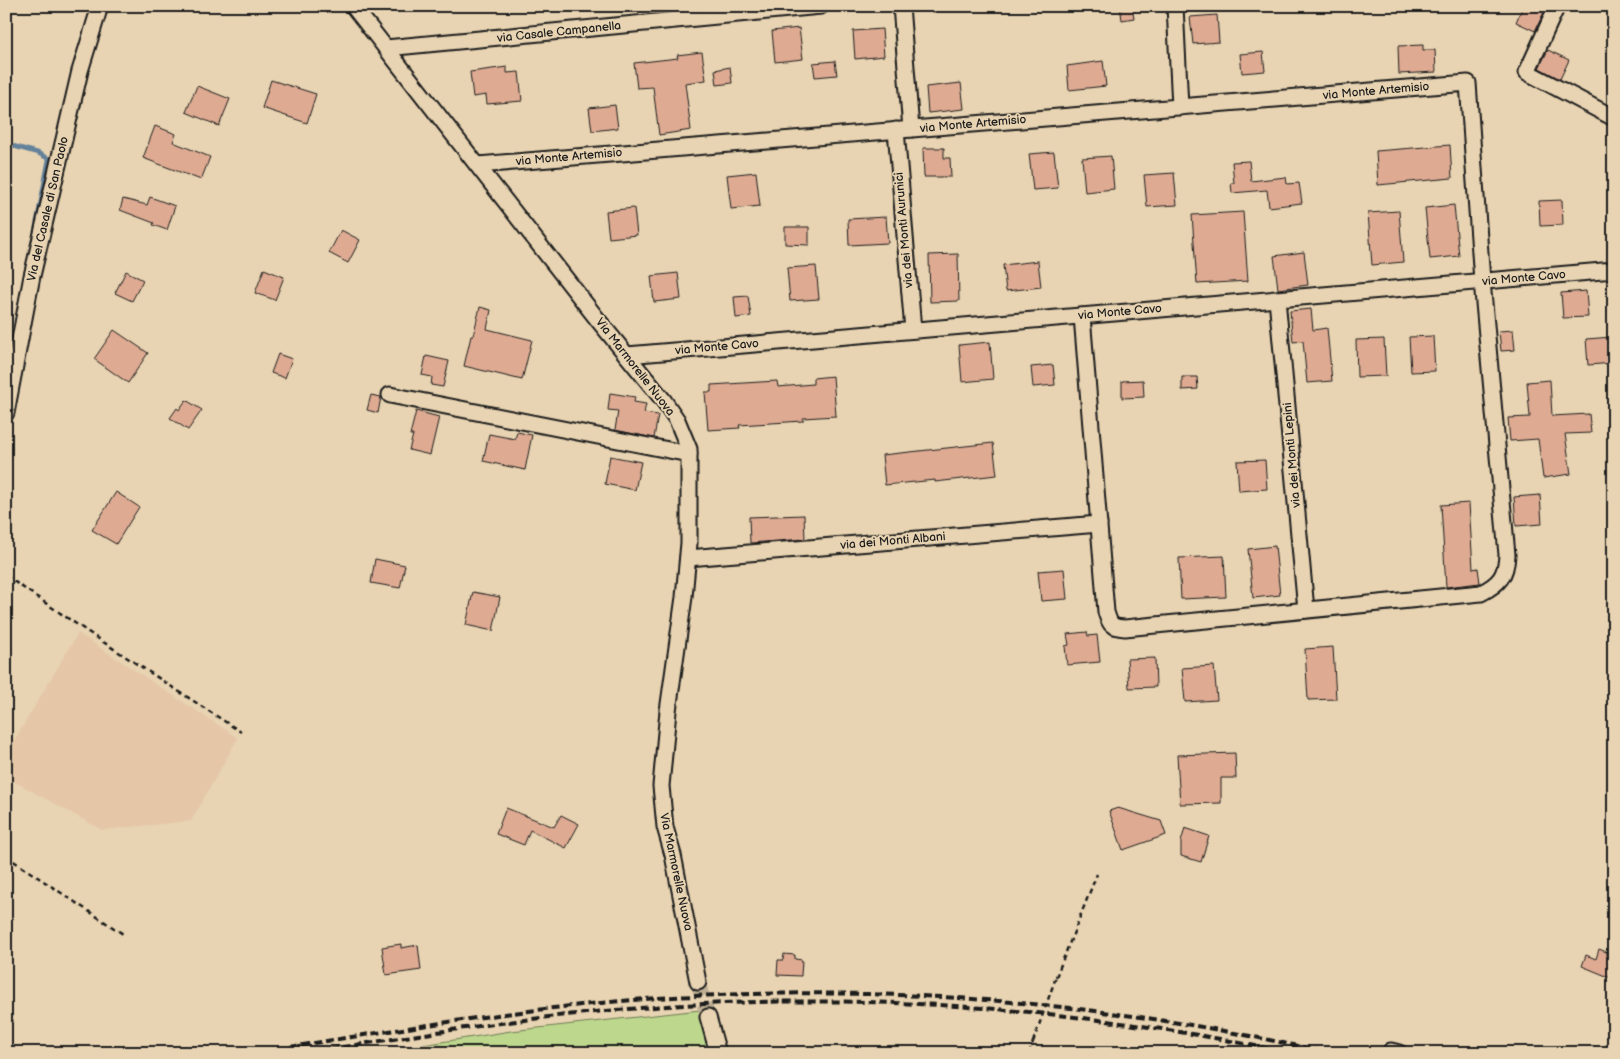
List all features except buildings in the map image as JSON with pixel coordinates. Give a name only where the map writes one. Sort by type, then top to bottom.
[{"type":"street","name":"Via del Casale di San Paolo","points":[[6,414],[32,276],[80,71],[100,6]]},
{"type":"street","name":"Via Marmorelle Nuova","points":[[353,6],[664,401],[683,433],[689,454],[688,558],[668,711],[661,786],[665,827],[673,856],[698,982]]},
{"type":"street","name":"via Casale Campanella","points":[[386,48],[821,6]]},
{"type":"street","name":"via dei Monti Aurunici","points":[[901,6],[903,130],[913,330]]},
{"type":"street","points":[[1175,6],[1180,107]]},
{"type":"street","points":[[1558,6],[1527,72],[1614,118]]},
{"type":"street","name":"via Monte Artemisio","points":[[478,165],[1468,83],[1482,281]]},
{"type":"street","name":"via Monte Cavo","points":[[627,355],[1614,270]]},
{"type":"street","points":[[1082,316],[1106,612],[1110,623],[1115,627],[1125,628],[1481,594],[1494,586],[1502,578],[1506,567],[1506,555],[1482,281]]},
{"type":"street","name":"via dei Monti Lepini","points":[[1277,299],[1306,610]]},
{"type":"street","points":[[390,395],[689,454]]},
{"type":"street","name":"via dei Monti Albani","points":[[688,558],[1099,524]]},
{"type":"street","points":[[708,1017],[718,1053]]},
{"type":"path","points":[[6,576],[241,732]]},
{"type":"path","points":[[6,856],[123,934]]},
{"type":"path","points":[[1029,1053],[1056,977],[1097,874]]},
{"type":"shaded area","points":[[78,633],[238,738],[191,821],[102,830],[6,777],[6,754]]},
{"type":"green space","points":[[700,1010],[708,1053],[372,1053],[511,1031]]},
{"type":"waterway","points":[[6,144],[38,153],[49,159],[34,237]]},
{"type":"tunnel","points":[[698,982],[708,1017]]},
{"type":"railway","points":[[254,1053],[464,1020],[569,1006],[674,997],[756,994],[921,996],[1003,1001],[1166,1021],[1247,1035],[1327,1053]]},
{"type":"railway","points":[[307,1053],[462,1028],[539,1018],[701,1004],[786,1002],[870,1002],[1039,1013],[1123,1023],[1289,1053]]}]
